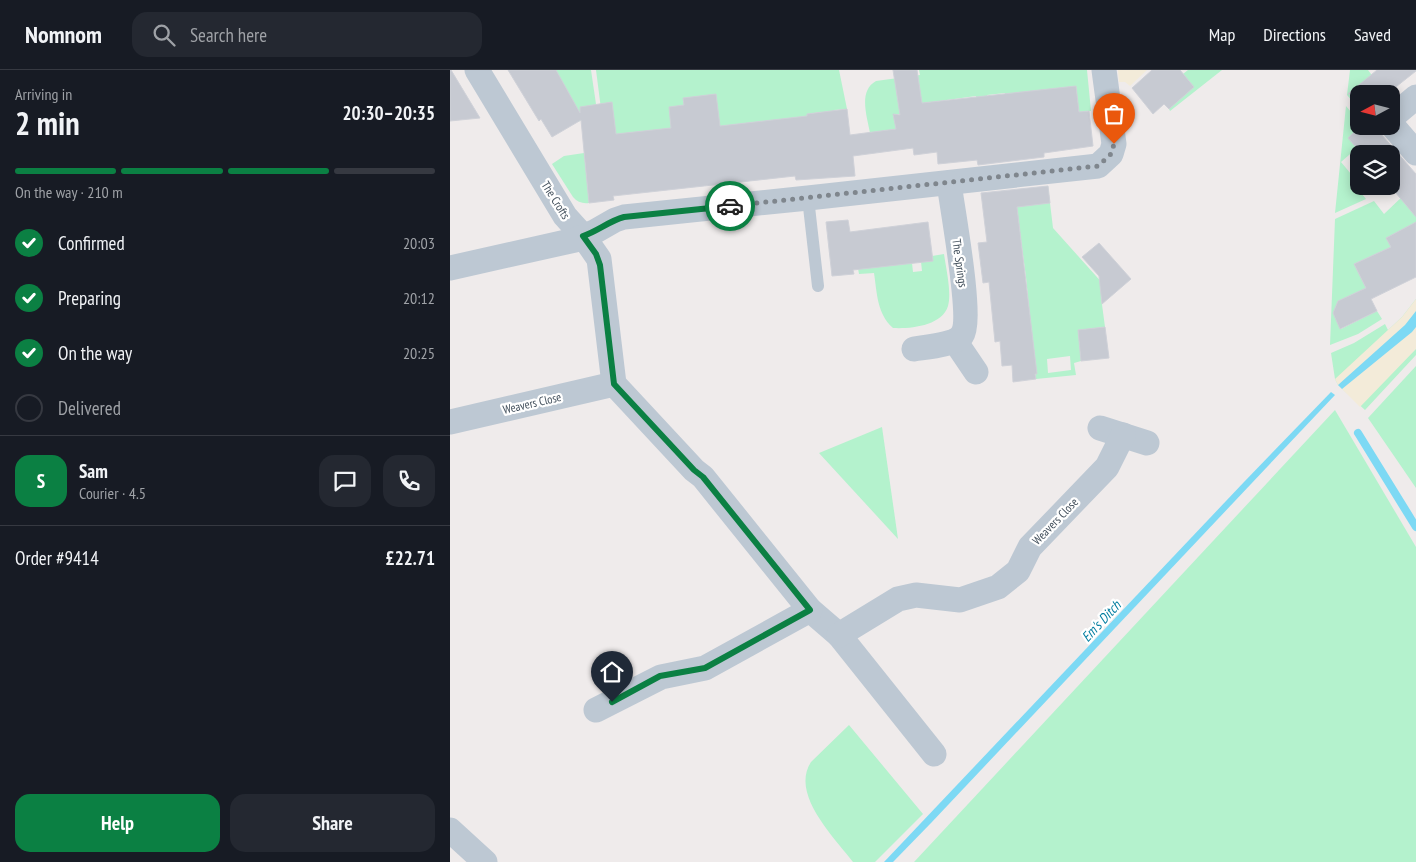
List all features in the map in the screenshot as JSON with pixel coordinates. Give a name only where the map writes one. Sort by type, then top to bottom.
[{"type":"street","name":"The Crofts","points":[[477,70],[565,216],[583,236]]},
{"type":"street","points":[[450,268],[575,240],[624,217],[1098,166],[1111,154],[1114,144],[1104,70]]},
{"type":"street","points":[[1400,110],[1416,97]]},
{"type":"street","points":[[1400,134],[1416,153]]},
{"type":"street","name":"The Springs","points":[[949,182],[965,310],[963,334],[955,341]]},
{"type":"street","points":[[583,236],[596,254],[600,265],[614,384],[694,470],[703,477],[810,610],[839,635],[934,754]]},
{"type":"street","points":[[914,349],[955,341],[976,372]]},
{"type":"street","name":"Weavers Close","points":[[450,422],[614,384]]},
{"type":"street","points":[[1100,428],[1147,443]]},
{"type":"street","name":"Weavers Close","points":[[839,635],[898,599],[916,595],[960,600],[998,587],[1018,571],[1030,547],[1107,466],[1124,435]]},
{"type":"street","points":[[596,710],[660,676],[705,668],[810,610]]},
{"type":"street","points":[[450,830],[484,862]]},
{"type":"lane","points":[[808,198],[818,286]]},
{"type":"green space","points":[[556,70],[591,70],[597,111],[578,122]]},
{"type":"green space","points":[[596,70],[839,70],[847,109],[834,110],[837,138],[822,119],[821,112],[807,114],[811,144],[720,126],[669,128],[672,151],[616,134],[601,109]]},
{"type":"green space","points":[[919,70],[1087,70],[1091,111],[1079,112],[1076,86],[1009,122],[1005,93],[987,95],[990,121],[979,122],[976,96],[925,103],[925,115],[894,114],[896,129],[870,133],[865,97],[870,85],[876,81],[920,75]]},
{"type":"green space","points":[[1188,70],[1222,70],[1170,111],[1169,109],[1194,87],[1183,74]]},
{"type":"green space","points":[[1350,70],[1368,70],[1377,82],[1372,85],[1350,85],[1350,99],[1347,95]]},
{"type":"green space","points":[[1346,106],[1350,111],[1351,135],[1348,138],[1354,145],[1350,145],[1350,154],[1341,162],[1350,173],[1350,195],[1363,195],[1366,199],[1335,213]]},
{"type":"green space","points":[[584,153],[589,203],[582,203],[573,197],[552,164],[564,156]]},
{"type":"green space","points":[[1048,186],[1053,228],[1113,295],[1101,297],[1105,327],[1078,330],[1081,361],[1074,363],[1076,375],[1036,379],[1026,277],[1015,195],[982,199],[981,195]],"holes":[[[1070,356],[1071,370],[1048,373],[1047,359]]]},
{"type":"green space","points":[[1416,191],[1416,223],[1386,238],[1391,247],[1354,264],[1366,288],[1338,301],[1333,313],[1341,329],[1377,311],[1382,319],[1358,334],[1330,345],[1335,219],[1374,201],[1384,214],[1405,194]]},
{"type":"green space","points":[[944,254],[949,295],[945,313],[925,325],[893,328],[881,310],[874,273],[859,274],[857,263],[912,263],[913,272],[922,271],[921,262],[932,261],[932,256]]},
{"type":"green space","points":[[1416,299],[1416,355],[1365,410],[1338,385],[1335,379],[1331,353],[1354,343],[1385,324],[1388,330],[1402,317]]},
{"type":"green space","points":[[1416,366],[1416,488],[1368,418]]},
{"type":"green space","points":[[1335,410],[1416,547],[1416,862],[914,862]]},
{"type":"green space","points":[[882,427],[898,539],[819,453]]},
{"type":"green space","points":[[849,725],[923,814],[875,862],[853,862],[817,815],[806,788],[806,774],[811,762]]},
{"type":"sand","points":[[1118,70],[1147,70],[1130,86],[1125,82],[1119,82]]},
{"type":"sand","points":[[1416,299],[1416,349],[1360,407],[1338,385],[1335,379],[1402,317]]},
{"type":"water","points":[[1416,311],[1416,327],[1412,332],[1342,389],[1338,385],[1405,325]]},
{"type":"water","points":[[1331,392],[1335,395],[931,823],[893,862],[884,862],[1244,482]]},
{"type":"building","points":[[451,70],[480,118],[450,121]]},
{"type":"building","points":[[508,70],[556,70],[580,113],[580,107],[612,102],[616,134],[671,128],[669,107],[684,105],[683,98],[716,94],[720,126],[807,116],[807,114],[847,109],[850,135],[896,129],[893,114],[900,115],[893,70],[917,70],[922,103],[1076,86],[1079,112],[1089,111],[1093,146],[1044,153],[1044,157],[978,165],[977,160],[938,164],[937,152],[914,155],[913,148],[853,156],[855,176],[796,180],[795,176],[613,196],[614,200],[589,203],[581,120],[552,137],[541,119],[539,121]]},
{"type":"building","points":[[1152,70],[1180,70],[1194,87],[1169,109],[1164,104],[1153,114],[1132,88]]},
{"type":"building","points":[[1377,70],[1416,70],[1398,85],[1359,85]]},
{"type":"building","points":[[1351,135],[1382,135],[1391,145],[1354,145],[1348,138]]},
{"type":"building","points":[[1400,156],[1416,174],[1416,217],[1398,195],[1400,195]]},
{"type":"building","points":[[1048,186],[1050,203],[1017,207],[1037,374],[1035,374],[1036,379],[1013,382],[1012,365],[1002,366],[1000,341],[995,342],[989,282],[983,283],[978,243],[987,242],[981,193]]},
{"type":"building","points":[[848,220],[850,232],[928,222],[933,261],[853,270],[854,274],[832,276],[826,222]]},
{"type":"building","points":[[1416,222],[1416,277],[1371,299],[1377,311],[1340,329],[1333,313],[1338,301],[1366,288],[1354,264],[1391,247],[1386,238]]},
{"type":"building","points":[[1099,243],[1131,279],[1102,304],[1099,276],[1082,257]]},
{"type":"building","points":[[1105,327],[1109,358],[1081,361],[1078,330]]},
{"type":"waterway","points":[[1358,433],[1416,527]]},
{"type":"way so far","points":[[730,206],[1098,166],[1111,154],[1114,144]]},
{"type":"route","points":[[612,702],[660,676],[705,668],[810,610],[703,477],[694,470],[614,384],[599,259],[583,236],[624,217],[730,206]]},
{"type":"water label","name":"Em's Ditch","points":[[1101,621]]}]
